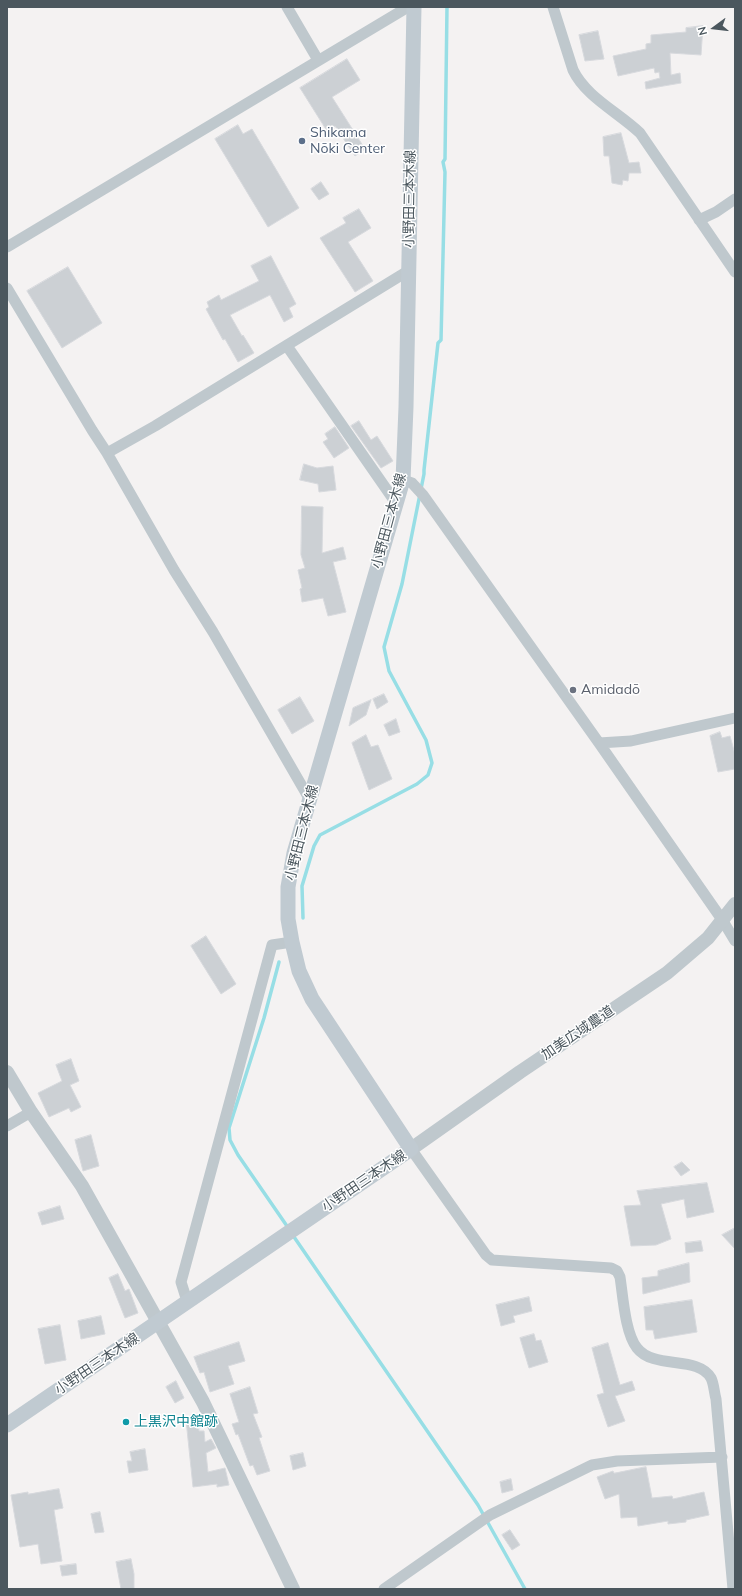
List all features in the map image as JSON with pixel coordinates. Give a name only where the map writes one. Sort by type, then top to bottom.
[{"type":"main road","name":"小野田三本木線","points":[[7,1425],[411,1149],[312,999],[299,971],[292,942],[288,919],[288,887],[294,853],[403,480],[414,7]]},
{"type":"street","points":[[287,7],[318,60]]},
{"type":"street","points":[[7,247],[408,7]]},
{"type":"street","points":[[553,7],[573,70],[578,79],[601,102],[627,121],[640,133],[735,272]]},
{"type":"street","points":[[699,220],[716,212],[735,199]]},
{"type":"street","points":[[108,453],[287,346],[408,271]]},
{"type":"street","points":[[7,288],[92,430],[108,453],[174,570],[213,632],[310,800]]},
{"type":"street","points":[[287,346],[396,503]]},
{"type":"street","points":[[403,480],[412,483],[423,495],[599,743],[723,921],[735,941]]},
{"type":"street","points":[[599,743],[631,741],[735,718]]},
{"type":"street","name":"加美広域農道","points":[[411,1149],[667,972],[708,938],[735,904]]},
{"type":"street","points":[[187,1301],[181,1282],[272,945],[292,942]]},
{"type":"street","points":[[7,1072],[31,1112],[82,1186],[203,1402],[293,1589]]},
{"type":"street","points":[[7,1126],[31,1112]]},
{"type":"street","points":[[411,1149],[486,1255],[492,1260],[611,1268],[617,1271],[620,1277],[628,1331],[637,1348],[648,1357],[657,1360],[692,1365],[706,1372],[711,1379],[716,1399],[732,1548],[733,1589]]},
{"type":"street","points":[[384,1589],[490,1515],[592,1465],[617,1461],[722,1457]]},
{"type":"building","points":[[703,26],[701,55],[670,53],[671,75],[680,73],[681,83],[646,89],[645,82],[660,78],[659,72],[655,73],[654,68],[618,76],[613,56],[646,49],[646,44],[651,43],[651,35],[686,32],[686,28]]},
{"type":"building","points":[[598,31],[604,59],[585,61],[579,35]]},
{"type":"building","points":[[347,59],[360,80],[332,97],[365,149],[355,156],[335,126],[327,131],[300,88]]},
{"type":"building","points":[[238,125],[243,134],[252,129],[299,208],[268,227],[215,139]]},
{"type":"building","points":[[621,133],[629,163],[639,162],[641,173],[629,173],[628,181],[623,180],[622,185],[612,183],[609,156],[604,156],[603,137]]},
{"type":"building","points":[[321,182],[329,194],[319,200],[311,189]]},
{"type":"building","points":[[359,209],[371,228],[348,242],[373,281],[355,292],[320,238],[346,223],[343,218]]},
{"type":"building","points":[[271,256],[296,304],[289,308],[293,317],[284,322],[270,295],[230,315],[254,353],[238,362],[225,339],[223,340],[206,309],[209,307],[207,302],[219,295],[221,300],[259,281],[251,266]]},
{"type":"building","points":[[68,267],[102,323],[62,348],[27,291]]},
{"type":"building","points":[[359,421],[371,440],[377,436],[393,461],[381,468],[351,426]]},
{"type":"building","points":[[335,427],[349,448],[334,458],[323,442],[328,439],[325,434]]},
{"type":"building","points":[[304,464],[317,468],[333,466],[336,490],[319,492],[318,484],[300,480]]},
{"type":"building","points":[[302,506],[323,507],[322,553],[343,547],[346,559],[333,562],[346,612],[328,616],[323,598],[302,602],[300,589],[302,588],[298,570],[305,568],[301,555]]},
{"type":"building","points":[[384,694],[388,702],[377,709],[373,699]]},
{"type":"building","points":[[300,697],[314,721],[292,734],[278,710]]},
{"type":"building","points":[[371,700],[366,715],[349,726],[353,708]]},
{"type":"building","points":[[396,719],[400,732],[389,736],[384,725]]},
{"type":"building","points":[[720,732],[722,738],[730,736],[735,754],[735,769],[718,772],[710,736]]},
{"type":"building","points":[[366,735],[371,747],[378,745],[392,779],[369,790],[352,743]]},
{"type":"building","points":[[206,936],[236,984],[221,994],[191,946]]},
{"type":"building","points":[[71,1059],[79,1081],[70,1085],[81,1107],[71,1112],[69,1108],[49,1117],[38,1093],[62,1081],[56,1065]]},
{"type":"building","points":[[91,1135],[99,1166],[83,1171],[75,1140]]},
{"type":"building","points":[[682,1162],[690,1170],[681,1176],[674,1167]]},
{"type":"building","points":[[707,1183],[714,1212],[687,1218],[684,1199],[661,1204],[671,1239],[656,1245],[631,1246],[624,1206],[641,1205],[637,1191]]},
{"type":"building","points":[[60,1206],[64,1219],[42,1225],[38,1213]]},
{"type":"building","points":[[735,1228],[735,1249],[722,1235]]},
{"type":"building","points":[[701,1241],[703,1251],[686,1253],[685,1243]]},
{"type":"building","points":[[689,1263],[690,1282],[643,1294],[642,1278],[658,1276],[658,1271]]},
{"type":"building","points":[[118,1274],[125,1291],[129,1289],[138,1313],[125,1318],[109,1278]]},
{"type":"building","points":[[529,1297],[532,1311],[513,1316],[515,1322],[501,1326],[496,1305]]},
{"type":"building","points":[[692,1300],[697,1332],[655,1339],[653,1330],[646,1330],[644,1307]]},
{"type":"building","points":[[101,1316],[105,1334],[81,1339],[78,1321]]},
{"type":"building","points":[[60,1325],[66,1360],[45,1364],[38,1329]]},
{"type":"building","points":[[534,1334],[536,1341],[541,1340],[548,1362],[529,1368],[520,1338]]},
{"type":"building","points":[[239,1342],[245,1361],[228,1366],[234,1384],[210,1392],[204,1372],[200,1373],[194,1357]]},
{"type":"building","points":[[608,1343],[620,1385],[632,1381],[635,1390],[615,1396],[625,1421],[608,1427],[597,1395],[604,1393],[592,1348]]},
{"type":"building","points":[[176,1381],[184,1398],[175,1403],[166,1387]]},
{"type":"building","points":[[250,1387],[258,1413],[253,1414],[262,1437],[259,1438],[270,1471],[257,1475],[253,1465],[250,1466],[238,1434],[236,1435],[232,1424],[239,1422],[230,1394]]},
{"type":"building","points":[[198,1419],[199,1431],[204,1431],[205,1442],[211,1439],[216,1448],[206,1453],[208,1472],[225,1468],[229,1485],[217,1487],[217,1484],[193,1487],[186,1420]]},
{"type":"building","points":[[145,1449],[148,1470],[129,1473],[127,1461],[132,1461],[130,1452]]},
{"type":"building","points":[[303,1453],[306,1466],[293,1470],[290,1456]]},
{"type":"building","points":[[646,1467],[652,1498],[672,1496],[673,1499],[704,1492],[709,1515],[686,1520],[686,1522],[668,1524],[668,1521],[638,1526],[637,1517],[621,1518],[619,1494],[605,1499],[597,1477],[613,1471],[614,1473]]},
{"type":"building","points":[[511,1479],[513,1490],[502,1493],[500,1482]]},
{"type":"building","points":[[59,1489],[63,1508],[54,1510],[62,1561],[41,1564],[38,1544],[20,1547],[11,1495]]},
{"type":"building","points":[[100,1512],[104,1532],[95,1533],[91,1514]]},
{"type":"building","points":[[510,1530],[520,1545],[512,1550],[502,1535]]},
{"type":"building","points":[[131,1559],[134,1574],[134,1589],[121,1589],[116,1562]]},
{"type":"building","points":[[76,1564],[77,1574],[62,1576],[60,1566]]},
{"type":"waterway","points":[[303,918],[302,886],[314,846],[320,835],[417,784],[428,775],[432,763],[426,740],[389,671],[384,647],[402,584],[424,474],[438,343],[441,340],[445,172],[443,162],[445,159],[447,7]]},
{"type":"waterway","points":[[279,962],[264,1018],[229,1128],[230,1140],[238,1155],[289,1229]]},
{"type":"waterway","points":[[292,1234],[478,1505],[525,1589]]},
{"type":"place","name":"Shikama Nōki Center","points":[[302,141]]},
{"type":"place","name":"Amidadō","points":[[573,690]]},
{"type":"place","name":"上黒沢中館跡","points":[[126,1422]]}]
